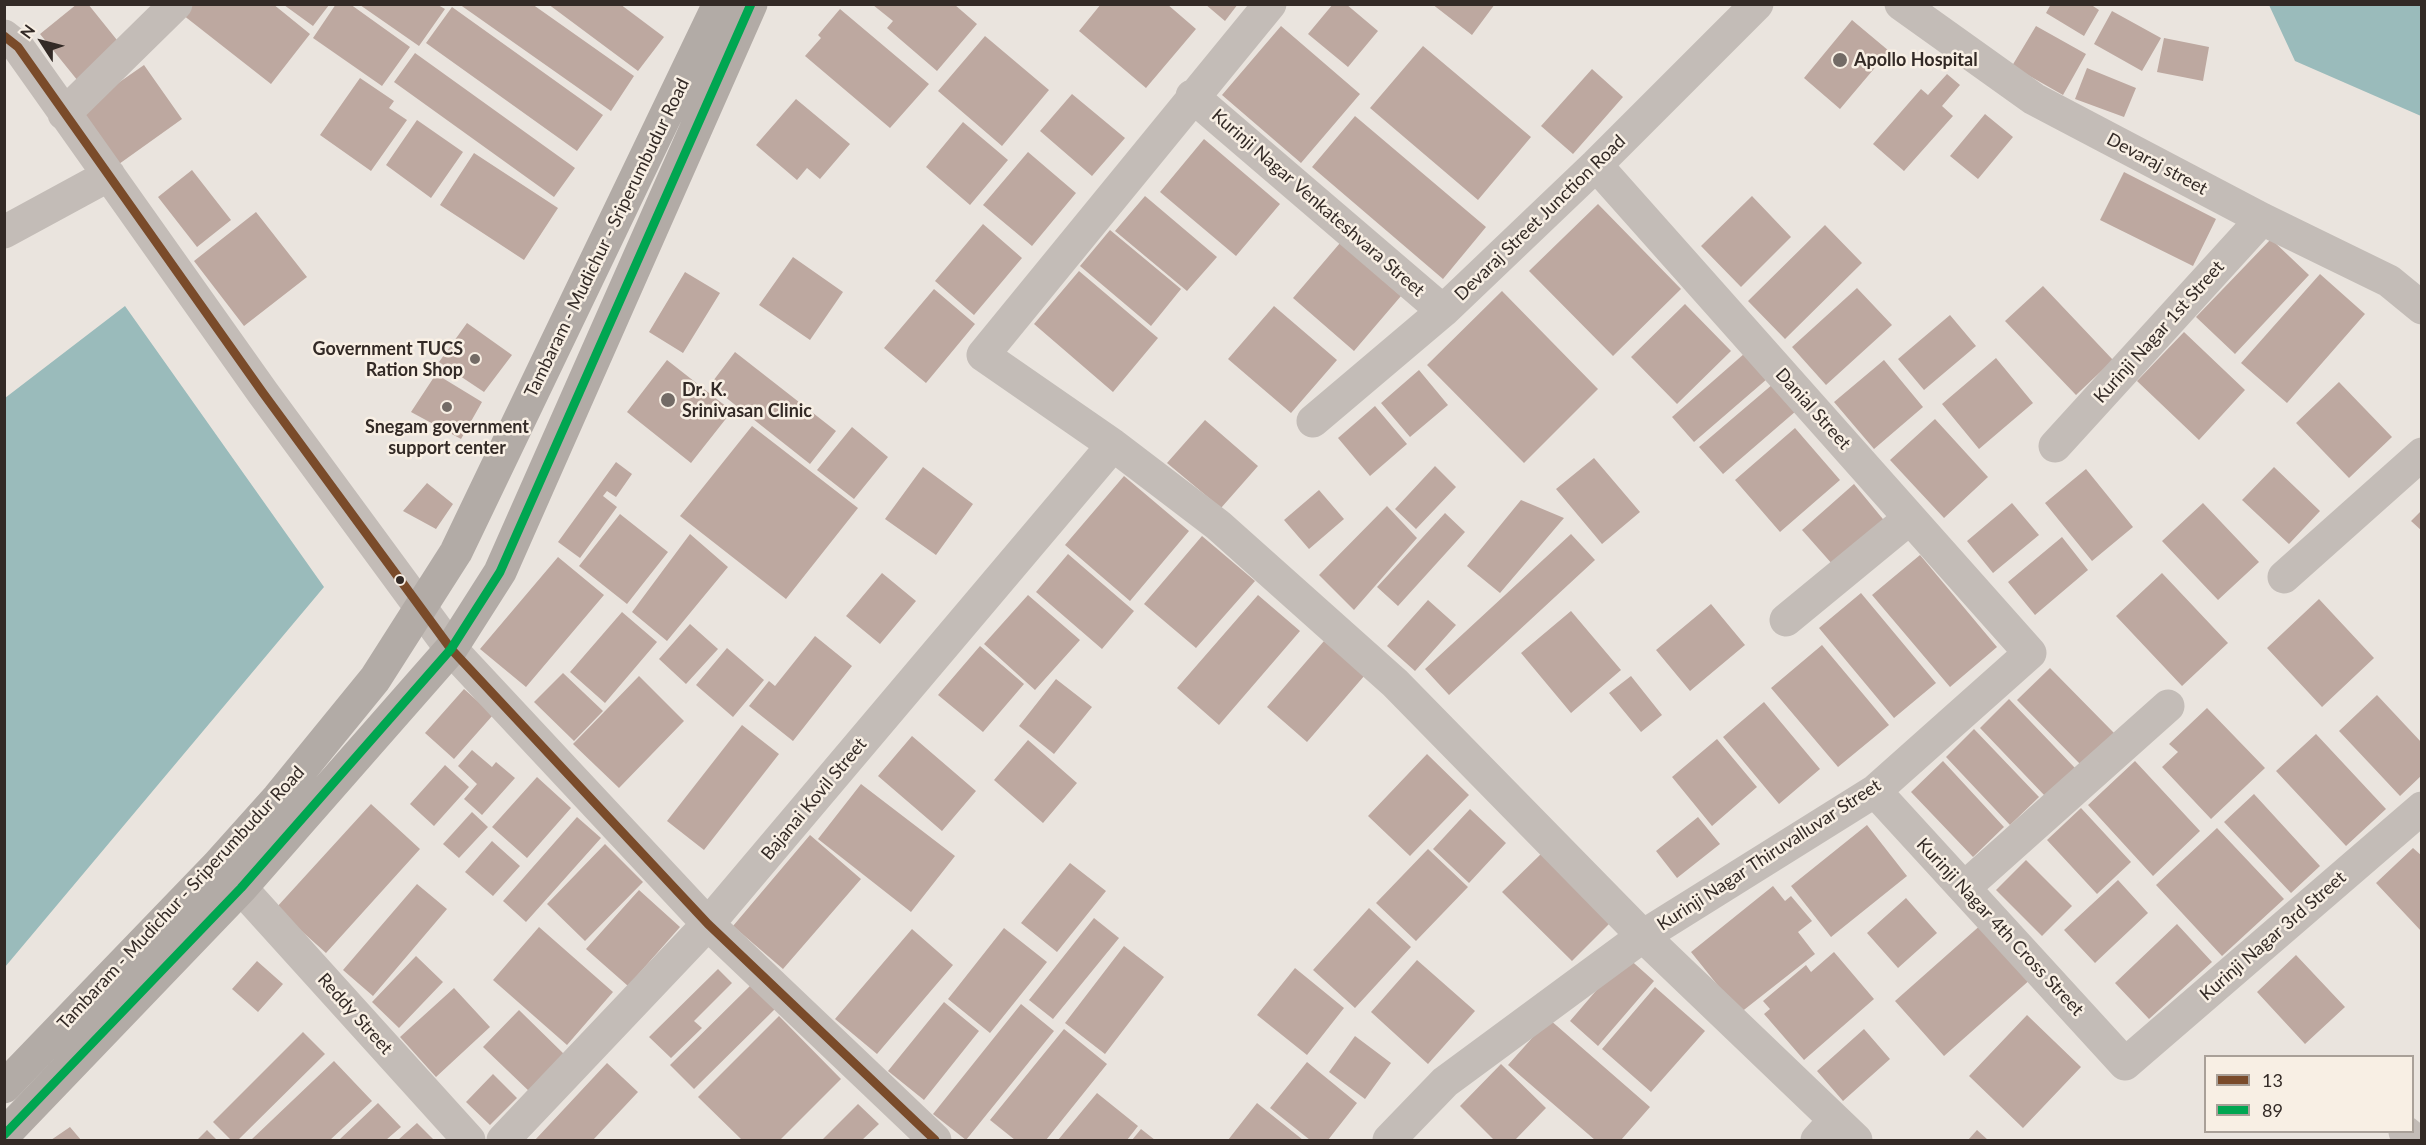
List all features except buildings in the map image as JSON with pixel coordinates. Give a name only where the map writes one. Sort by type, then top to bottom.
[{"type":"main road","name":"Tambaram - Mudichur - Sriperumbudur Road","points":[[4,1087],[217,866],[278,798],[375,680],[456,552],[718,4]]},
{"type":"main road","name":"Tambaram - Mudichur - Sriperumbudur Road","points":[[4,1135],[242,888],[451,649],[500,572],[751,4]]},
{"type":"main road","points":[[217,866],[242,888]]},
{"type":"street","points":[[64,114],[176,4]]},
{"type":"street","points":[[1270,4],[1192,96],[1156,144],[983,355],[1113,445],[1218,525],[1395,684],[1836,1134]]},
{"type":"street","name":"Devaraj Street Junction Road","points":[[1313,421],[1443,311],[1596,165],[1757,4]]},
{"type":"street","name":"Devaraj street","points":[[1901,4],[2034,99],[2262,219],[2389,281],[2421,308]]},
{"type":"street","points":[[4,36],[18,47],[262,393],[423,607],[451,649],[708,924],[935,1140]]},
{"type":"street","name":"Kurinji Nagar Venkateshvara Street","points":[[1192,96],[1443,311]]},
{"type":"street","name":"Danial Street","points":[[1596,165],[2030,653]]},
{"type":"street","points":[[4,232],[109,175]]},
{"type":"street","name":"Kurinji Nagar 1st Street","points":[[2055,446],[2262,219]]},
{"type":"street","name":"Bajanai Kovil Street","points":[[502,1140],[708,924],[1113,445]]},
{"type":"street","points":[[2284,577],[2421,454]]},
{"type":"street","points":[[1786,620],[1910,518]]},
{"type":"street","name":"Kurinji Nagar Thiruvalluvar Street","points":[[1389,1140],[1445,1082],[1643,936],[1875,791],[2030,653]]},
{"type":"street","points":[[1964,888],[2168,706]]},
{"type":"street","name":"Kurinji Nagar 4th Cross Street","points":[[1875,791],[2125,1064]]},
{"type":"street","name":"Kurinji Nagar 3rd Street","points":[[2125,1064],[2421,808]]},
{"type":"street","name":"Reddy Street","points":[[242,888],[469,1140]]},
{"type":"water","points":[[2269,5],[2421,5],[2421,116],[2295,61]]},
{"type":"water","points":[[125,306],[324,587],[5,967],[5,398]]},
{"type":"transit line","name":"89","points":[[4,1135],[241,888],[451,649],[500,572],[751,4]]},
{"type":"transit line","name":"13","points":[[4,36],[18,47],[263,393],[451,649],[708,924],[935,1140]]},
{"type":"place","name":"Apollo Hospital","points":[[1840,60]]},
{"type":"place","name":"Government TUCS Ration Shop","points":[[475,359]]},
{"type":"place","name":"Dr. K. Srinivasan Clinic","points":[[668,400]]},
{"type":"place","name":"Snegam government support center","points":[[447,407]]}]
